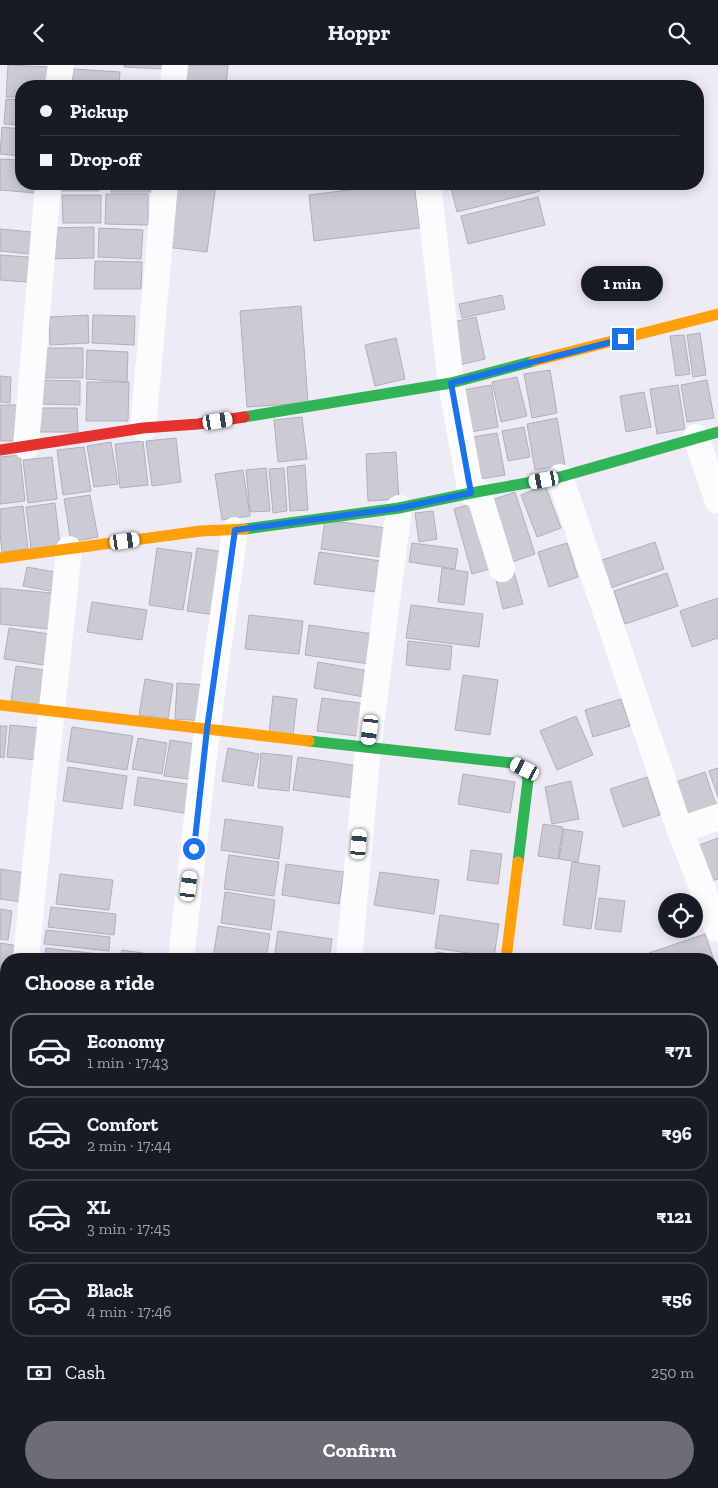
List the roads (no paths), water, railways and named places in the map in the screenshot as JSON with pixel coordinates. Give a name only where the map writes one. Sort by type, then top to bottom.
[{"type":"street","points":[[59,80],[61,65]]},
{"type":"street","points":[[174,80],[175,65]]},
{"type":"street","points":[[26,446],[47,190]]},
{"type":"street","points":[[143,428],[164,190]]},
{"type":"street","points":[[429,190],[451,383],[474,492],[502,569]]},
{"type":"street","points":[[0,450],[143,428],[198,424],[451,383],[718,314]]},
{"type":"street","points":[[0,558],[201,531],[235,530],[399,508],[474,492],[560,477],[707,435],[718,501]]},
{"type":"street","points":[[560,477],[680,830],[718,929]]},
{"type":"street","points":[[350,953],[368,748],[399,508]]},
{"type":"street","points":[[182,953],[207,729],[235,530]]},
{"type":"street","points":[[27,953],[69,549]]},
{"type":"street","points":[[0,705],[513,763],[525,769],[528,780],[507,953]]},
{"type":"street","points":[[680,830],[718,817]]}]
